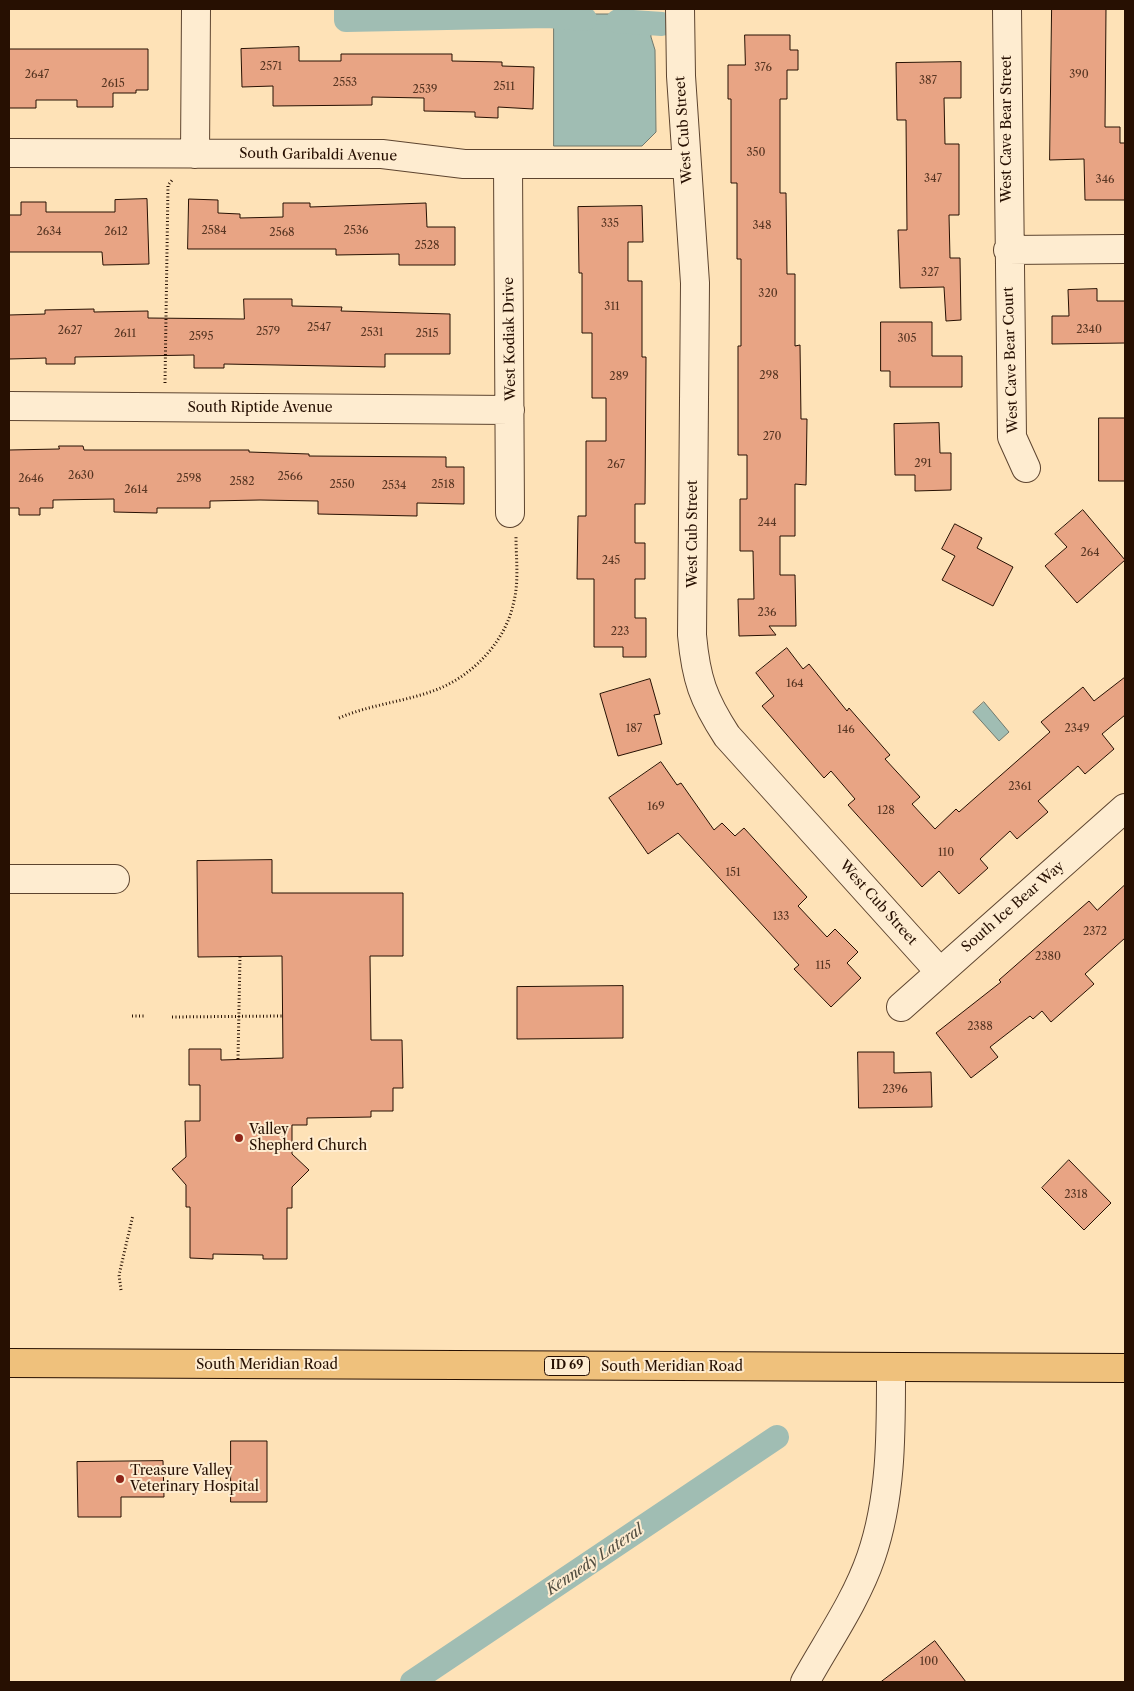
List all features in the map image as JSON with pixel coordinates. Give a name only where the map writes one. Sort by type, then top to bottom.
[{"type":"main road","name":"South Meridian Road","points":[[9,1363],[1125,1368]]},
{"type":"street","points":[[195,154],[196,9]]},
{"type":"street","name":"West Cub Street","points":[[680,9],[680,76],[695,283],[692,635],[695,669],[709,709],[727,736],[939,971]]},
{"type":"street","name":"West Cave Bear Street","points":[[1006,9],[1008,250]]},
{"type":"street","name":"South Garibaldi Avenue","points":[[9,153],[382,154],[464,164],[686,164]]},
{"type":"street","name":"West Kodiak Drive","points":[[508,165],[513,522]]},
{"type":"street","points":[[1008,250],[1125,249]]},
{"type":"street","name":"West Cave Bear Court","points":[[1008,250],[1012,437],[1026,468]]},
{"type":"street","name":"South Riptide Avenue","points":[[9,406],[510,410]]},
{"type":"street","name":"South Ice Bear Way","points":[[901,1007],[939,971],[1125,808]]},
{"type":"street","points":[[9,879],[115,879]]},
{"type":"street","points":[[805,1682],[855,1592],[871,1557],[883,1508],[890,1460],[891,1368]]},
{"type":"path","points":[[165,407],[168,185],[195,154]]},
{"type":"path","points":[[339,718],[353,712],[435,690],[470,671],[497,643],[514,601],[513,522]]},
{"type":"path","points":[[238,1059],[240,956]]},
{"type":"path","points":[[132,1016],[146,1016]]},
{"type":"path","points":[[172,1017],[282,1016]]},
{"type":"path","points":[[121,1290],[119,1275],[134,1215]]},
{"type":"water","points":[[554,14],[650,14],[651,37],[655,50],[656,132],[642,146],[554,146]]},
{"type":"water","points":[[984,702],[1009,732],[999,741],[973,712]]},
{"type":"building","points":[[1052,9],[1106,9],[1105,127],[1120,127],[1120,143],[1125,143],[1125,200],[1085,200],[1084,159],[1050,160]]},
{"type":"building","points":[[745,35],[790,35],[790,50],[798,50],[798,70],[787,70],[787,99],[780,99],[780,193],[786,193],[787,274],[795,274],[795,346],[800,345],[801,419],[807,419],[806,485],[795,484],[795,536],[780,536],[780,575],[795,575],[796,626],[769,626],[776,635],[739,636],[738,599],[754,599],[753,551],[740,551],[740,499],[747,499],[747,455],[738,455],[738,346],[741,346],[741,259],[737,259],[737,183],[731,183],[731,99],[728,99],[728,65],[745,65]]},
{"type":"building","points":[[299,47],[299,61],[341,61],[341,54],[452,54],[452,61],[502,62],[502,66],[534,67],[533,109],[498,107],[498,118],[475,117],[475,112],[424,111],[424,98],[372,97],[372,105],[273,106],[273,86],[242,87],[241,49]]},
{"type":"building","points":[[9,49],[148,49],[148,90],[136,90],[136,93],[113,93],[113,107],[77,107],[77,100],[36,100],[36,108],[9,108]]},
{"type":"building","points":[[961,62],[961,98],[944,98],[945,144],[959,144],[959,215],[949,215],[950,258],[960,258],[961,320],[946,321],[944,287],[900,288],[898,230],[907,230],[906,120],[897,120],[896,63]]},
{"type":"building","points":[[147,199],[149,264],[103,265],[102,252],[9,252],[9,215],[21,215],[21,202],[46,202],[46,212],[115,212],[115,200]]},
{"type":"building","points":[[189,199],[218,200],[218,213],[240,214],[240,218],[283,217],[283,203],[310,203],[310,207],[426,203],[427,227],[455,227],[455,265],[399,265],[399,254],[336,255],[336,249],[188,249]]},
{"type":"building","points":[[642,206],[643,242],[628,242],[628,281],[642,281],[642,357],[646,357],[645,504],[635,504],[635,543],[645,543],[645,579],[635,579],[635,618],[646,618],[646,657],[623,657],[623,647],[594,647],[594,579],[577,579],[578,516],[586,516],[586,441],[606,441],[606,398],[592,398],[592,333],[582,333],[582,273],[579,273],[578,207]]},
{"type":"building","points":[[1097,289],[1097,301],[1125,301],[1125,343],[1052,344],[1052,316],[1069,316],[1068,290]]},
{"type":"building","points":[[244,299],[292,299],[292,306],[342,307],[341,311],[450,314],[450,354],[385,354],[385,367],[224,364],[224,368],[194,368],[194,355],[75,357],[75,364],[46,364],[46,358],[9,359],[9,315],[45,314],[45,310],[94,309],[94,312],[148,311],[148,318],[244,319]]},
{"type":"building","points":[[881,322],[932,322],[932,356],[962,356],[962,387],[890,387],[890,371],[881,371]]},
{"type":"building","points":[[1099,418],[1125,418],[1125,481],[1099,481]]},
{"type":"building","points":[[939,423],[940,453],[951,453],[951,490],[915,491],[915,475],[895,475],[894,424]]},
{"type":"building","points":[[59,446],[83,446],[84,450],[249,450],[249,452],[309,454],[309,456],[446,457],[446,467],[464,467],[464,504],[417,503],[417,516],[318,514],[318,501],[210,501],[210,508],[157,508],[157,513],[114,512],[114,499],[53,500],[53,508],[40,508],[40,515],[19,515],[19,508],[9,508],[9,450],[59,449]]},
{"type":"building","points":[[1083,510],[1125,560],[1077,603],[1045,566],[1067,547],[1055,534]]},
{"type":"building","points":[[955,524],[982,538],[977,548],[1013,567],[993,606],[942,580],[955,556],[942,549]]},
{"type":"building","points":[[787,648],[803,669],[809,664],[847,711],[849,708],[890,755],[885,759],[920,797],[912,804],[935,829],[956,809],[959,812],[1050,732],[1041,722],[1083,687],[1094,701],[1125,677],[1125,715],[1102,734],[1114,749],[1085,774],[1078,766],[1038,801],[1048,812],[1017,839],[1010,831],[980,859],[988,868],[959,894],[939,871],[922,887],[848,805],[855,799],[831,771],[824,778],[762,706],[774,696],[756,673]]},
{"type":"building","points":[[650,679],[660,714],[654,715],[662,744],[618,756],[600,694]]},
{"type":"building","points":[[661,762],[677,785],[681,783],[714,830],[722,823],[735,836],[744,828],[807,897],[798,906],[827,937],[835,929],[858,952],[847,963],[861,978],[831,1007],[794,969],[799,965],[678,833],[648,854],[609,798]]},
{"type":"building","points":[[272,860],[272,893],[403,893],[403,956],[370,956],[371,1040],[402,1040],[403,1088],[393,1088],[393,1111],[371,1111],[371,1117],[307,1118],[307,1125],[292,1125],[292,1154],[309,1170],[292,1187],[292,1208],[287,1208],[287,1259],[263,1259],[263,1255],[213,1254],[213,1259],[190,1258],[190,1207],[186,1207],[186,1185],[172,1169],[186,1157],[185,1121],[200,1121],[200,1085],[189,1085],[189,1049],[221,1049],[221,1060],[283,1058],[282,956],[198,957],[197,861]]},
{"type":"building","points":[[1125,885],[1125,938],[1085,974],[1094,984],[1051,1022],[1042,1011],[1033,1019],[1030,1016],[990,1047],[998,1057],[971,1078],[936,1033],[1001,982],[999,980],[1089,901],[1097,910]]},
{"type":"building","points":[[623,986],[623,1038],[517,1039],[517,987]]},
{"type":"building","points":[[858,1052],[894,1052],[894,1073],[931,1072],[932,1107],[859,1108]]},
{"type":"building","points":[[1069,1160],[1111,1203],[1084,1230],[1042,1188]]},
{"type":"building","points":[[231,1441],[267,1441],[267,1502],[231,1502]]},
{"type":"building","name":"Treasure Valley Veterinary Hospital","points":[[163,1461],[164,1497],[121,1497],[121,1517],[78,1517],[77,1462]]},
{"type":"building","points":[[935,1641],[966,1682],[881,1682]]},
{"type":"waterway","points":[[346,9],[346,20],[548,16],[585,19]]},
{"type":"waterway","points":[[618,21],[662,24]]},
{"type":"waterway","name":"Kennedy Lateral","points":[[412,1682],[777,1437]]},
{"type":"place","name":"Valley Shepherd Church","points":[[239,1138]]},
{"type":"place","name":"Treasure Valley Veterinary Hospital","points":[[120,1479]]}]
